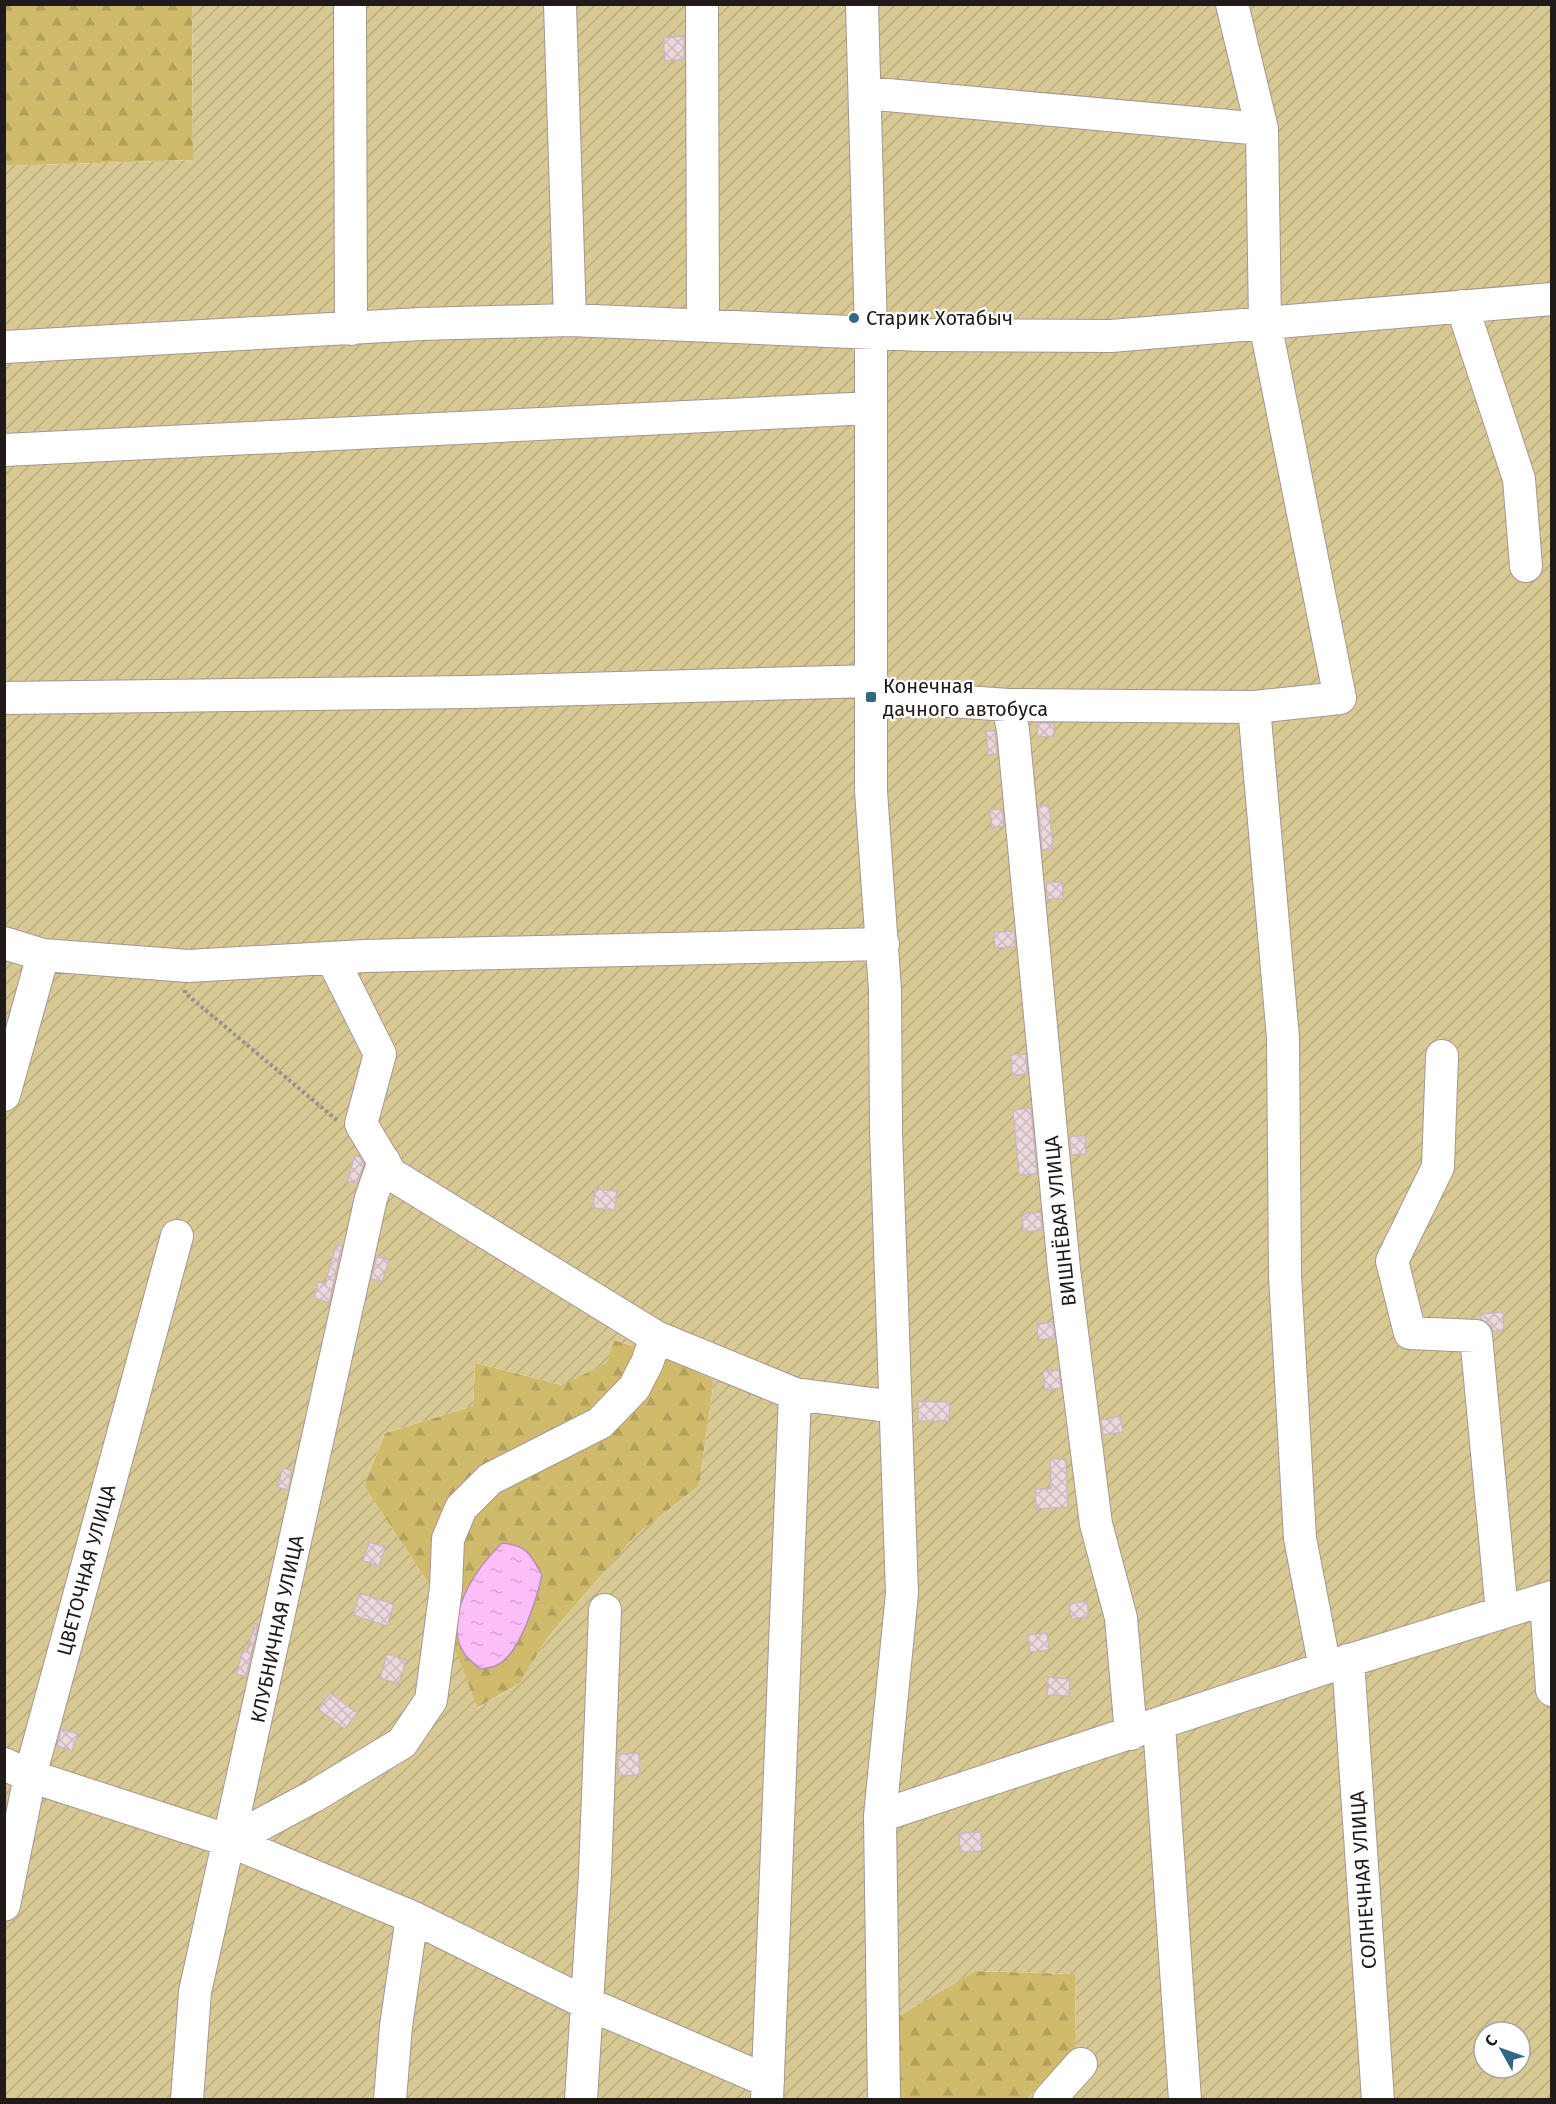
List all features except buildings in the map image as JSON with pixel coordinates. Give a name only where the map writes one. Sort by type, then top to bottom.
[{"type":"street","points":[[350,4],[351,329]]},
{"type":"street","points":[[560,4],[570,320]]},
{"type":"street","points":[[702,4],[703,325]]},
{"type":"street","points":[[862,4],[871,332],[871,791],[883,944],[886,1131],[902,1593],[880,1816],[884,2100]]},
{"type":"street","points":[[4,698],[469,692],[872,692],[922,699],[1008,705],[1254,707],[1340,698],[1265,323],[1262,129],[1232,4]]},
{"type":"street","points":[[864,93],[1262,129]]},
{"type":"street","points":[[4,347],[570,320],[871,332],[1111,336],[1551,299]]},
{"type":"street","points":[[1462,306],[1519,479],[1526,566]]},
{"type":"street","points":[[4,450],[871,408]]},
{"type":"street","name":"ВИШНЁВАЯ УЛИЦА","points":[[1008,705],[1013,730],[1064,1269],[1096,1524],[1121,1617],[1145,1730],[1185,2100]]},
{"type":"street","name":"СОЛНЕЧНАЯ УЛИЦА","points":[[1254,707],[1283,1038],[1285,1276],[1300,1538],[1336,1664],[1378,2100]]},
{"type":"street","points":[[4,943],[43,955],[188,966],[332,958],[883,944]]},
{"type":"street","points":[[4,1095],[43,955]]},
{"type":"street","points":[[332,958],[380,1054],[361,1124],[391,1174],[656,1336],[795,1394],[895,1407]]},
{"type":"street","points":[[1442,1056],[1438,1167],[1392,1262],[1410,1333],[1476,1336],[1502,1612]]},
{"type":"street","name":"КЛУБНИЧНАЯ УЛИЦА","points":[[187,2100],[195,1992],[371,1198],[377,1149]]},
{"type":"street","name":"ЦВЕТОЧНАЯ УЛИЦА","points":[[4,1905],[17,1770],[177,1236]]},
{"type":"street","points":[[230,1841],[314,1796],[402,1743],[430,1700],[446,1588],[448,1539],[461,1508],[490,1479],[600,1423],[634,1388],[647,1363],[656,1336]]},
{"type":"street","points":[[17,1770],[230,1841],[412,1917],[768,2090],[795,1394]]},
{"type":"street","points":[[880,1816],[1145,1730],[1336,1664],[1549,1598],[1551,1690]]},
{"type":"street","points":[[580,2100],[596,1874],[605,1610]]},
{"type":"street","points":[[390,2100],[396,2026],[412,1917]]},
{"type":"street","points":[[1049,2100],[1081,2064]]},
{"type":"path","points":[[188,966],[185,993],[349,1131],[377,1149]]},
{"type":"green space","points":[[4,5],[192,5],[193,160],[5,166]]},
{"type":"green space","points":[[614,1340],[657,1354],[714,1380],[699,1486],[636,1535],[548,1637],[520,1683],[477,1708],[430,1586],[364,1486],[385,1433],[473,1406],[475,1363],[562,1385]]},
{"type":"green space","points":[[975,1971],[1075,1974],[1076,2049],[1027,2099],[897,2100],[897,2017]]},
{"type":"shaded area","points":[[192,5],[1551,5],[1551,2099],[1027,2099],[1076,2049],[1075,1974],[975,1971],[897,2017],[897,2099],[5,2099],[4,166],[193,160]],"holes":[[[614,1340],[657,1354],[714,1380],[699,1486],[636,1535],[548,1637],[520,1683],[478,1708],[430,1586],[364,1486],[385,1433],[473,1406],[475,1363],[562,1385],[607,1363]]]},
{"type":"water","points":[[502,1543],[517,1546],[527,1552],[542,1575],[526,1626],[512,1652],[504,1661],[495,1666],[480,1669],[466,1656],[459,1642],[457,1627],[459,1611],[472,1580]]},
{"type":"place","name":"Старик Хотабыч","points":[[854,318]]},
{"type":"place","name":"Конечная дачного автобуса","points":[[871,697]]}]
